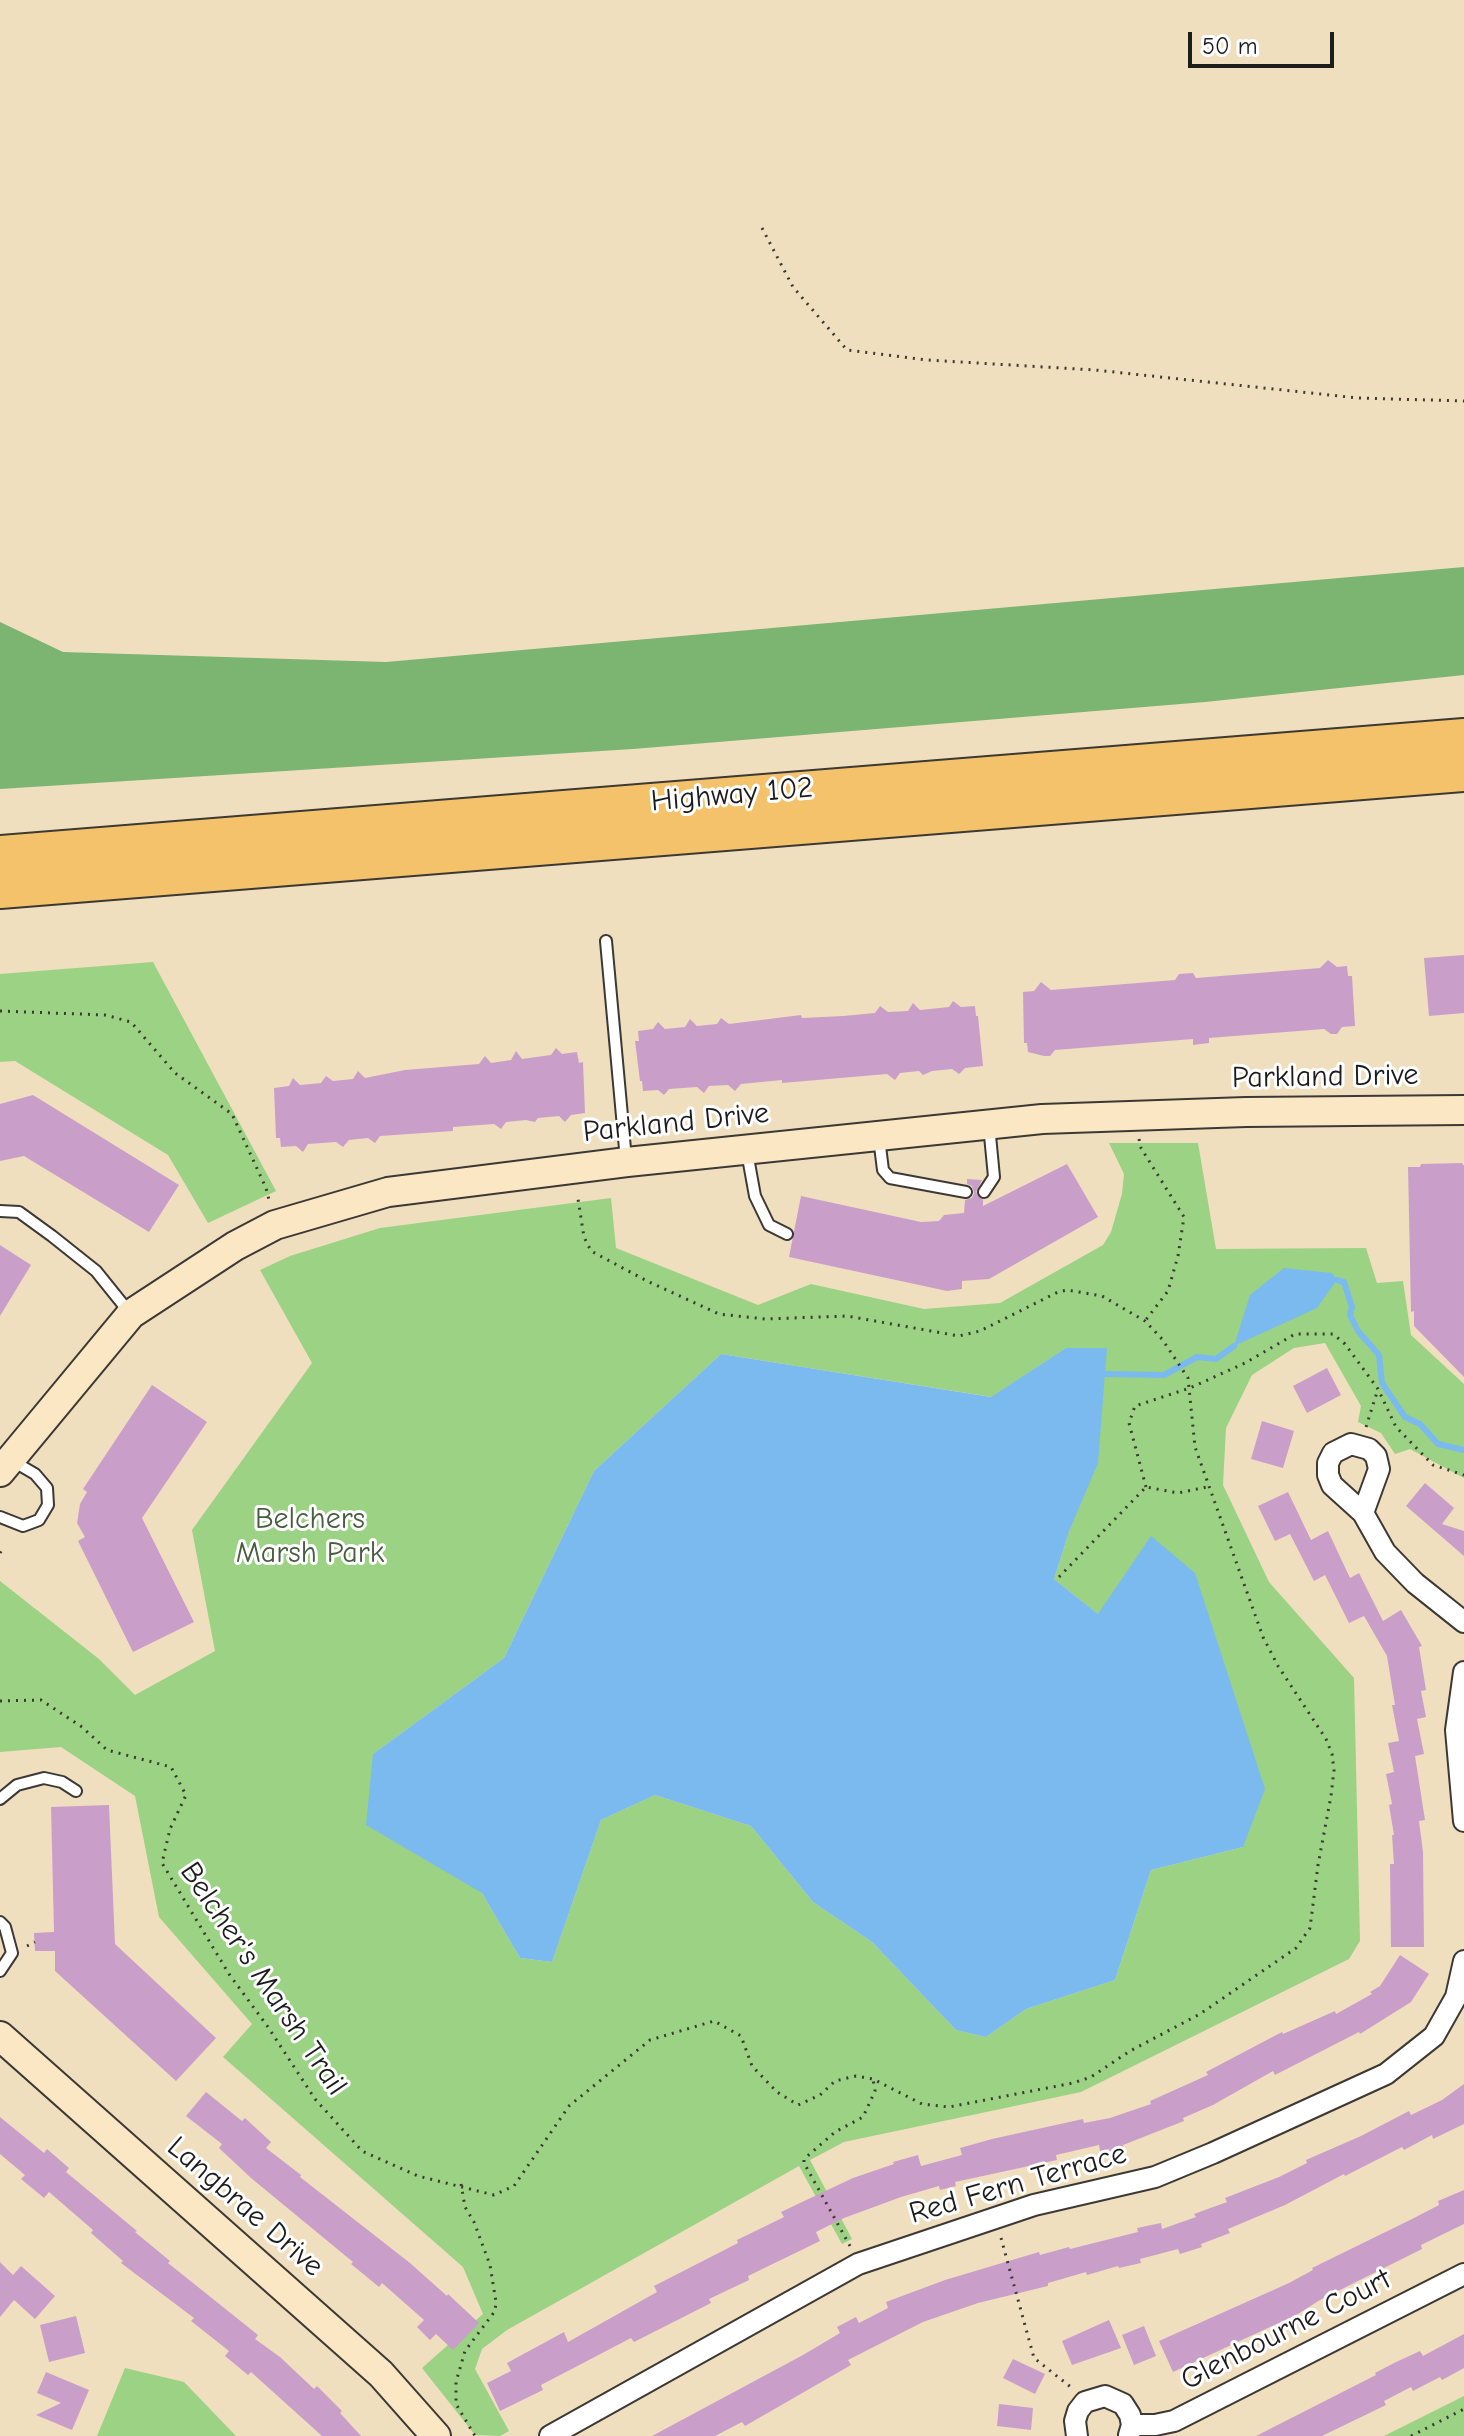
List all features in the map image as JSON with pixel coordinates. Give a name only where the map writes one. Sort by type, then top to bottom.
[{"type":"highway","name":"Highway 102","points":[[0,854],[1464,737]]},
{"type":"highway","name":"Highway 102","points":[[0,890],[1464,773]]},
{"type":"street","name":"Parkland Drive","points":[[5,1466],[131,1314],[235,1246],[275,1225],[388,1192],[627,1162],[1042,1119],[1464,1110]]},
{"type":"street","points":[[1363,1513],[1379,1469],[1376,1456],[1360,1444],[1342,1446],[1333,1453],[1328,1463],[1328,1475],[1339,1494],[1363,1513],[1385,1552],[1415,1583],[1464,1622]]},
{"type":"street","points":[[1464,1672],[1456,1730],[1464,1821]]},
{"type":"street","name":"Red Fern Terrace","points":[[550,2436],[858,2264],[1034,2205],[1155,2177],[1386,2074],[1434,2036],[1456,1997],[1464,1961]]},
{"type":"street","name":"Langbrae Drive","points":[[0,2036],[381,2374],[436,2436]]},
{"type":"street","name":"Glenbourne Court","points":[[1085,2402],[1095,2397],[1114,2398],[1123,2404],[1130,2430],[1174,2421],[1464,2274]]},
{"type":"street","points":[[1077,2436],[1075,2421],[1085,2402]]},
{"type":"lane","points":[[606,941],[627,1162]]},
{"type":"lane","points":[[984,1192],[994,1177],[989,1124]]},
{"type":"lane","points":[[879,1136],[883,1170],[890,1178],[966,1192]]},
{"type":"lane","points":[[747,1150],[755,1196],[769,1225],[787,1234]]},
{"type":"lane","points":[[0,1211],[19,1212],[52,1236],[96,1271],[131,1314]]},
{"type":"lane","points":[[0,1517],[23,1526],[39,1520],[48,1505],[47,1488],[35,1474],[5,1466]]},
{"type":"lane","points":[[0,1799],[17,1785],[44,1778],[62,1782],[76,1791]]},
{"type":"lane","points":[[0,1922],[5,1927],[12,1953],[0,1971]]},
{"type":"path","points":[[762,228],[793,287],[847,350],[927,360],[1111,372],[1358,398],[1464,401]]},
{"type":"path","points":[[0,1011],[105,1015],[131,1022],[175,1073],[232,1114],[266,1188],[275,1225]]},
{"type":"path","points":[[1132,1115],[1141,1148],[1184,1217],[1168,1291],[1145,1321]]},
{"type":"path","points":[[578,1199],[584,1237],[591,1251],[719,1314],[765,1319],[847,1316],[959,1336],[980,1331],[1067,1290],[1102,1296],[1145,1321],[1162,1339],[1188,1378],[1195,1447],[1263,1637],[1278,1666],[1326,1739],[1332,1754],[1331,1796],[1310,1928],[1296,1948],[1200,2014],[1130,2051],[1091,2077],[1073,2083],[949,2107],[922,2104],[873,2079]]},
{"type":"path","points":[[1146,1487],[1129,1423],[1135,1406],[1190,1388],[1245,1363],[1295,1334],[1333,1334],[1345,1344],[1378,1389],[1396,1427],[1433,1465],[1464,1475]]},
{"type":"path","points":[[1360,1444],[1378,1389]]},
{"type":"path","points":[[1146,1487],[1178,1493],[1208,1487]]},
{"type":"path","points":[[1059,1577],[1146,1487]]},
{"type":"path","name":"Belcher's Marsh Trail","points":[[0,1701],[41,1700],[82,1727],[107,1750],[171,1767],[186,1795],[170,1829],[162,1863],[229,1974],[315,2099],[362,2151],[418,2176],[461,2184],[494,2195],[514,2186],[569,2106],[650,2040],[714,2021],[741,2036],[752,2066],[777,2092],[798,2105],[820,2095],[835,2081],[856,2076],[873,2079]]},
{"type":"path","points":[[858,2264],[804,2159],[835,2132],[863,2117],[875,2091],[873,2079]]},
{"type":"path","points":[[461,2184],[465,2207],[490,2265],[496,2302],[495,2311],[465,2351],[456,2382],[456,2404],[475,2436]]},
{"type":"path","points":[[1005,2251],[1034,2358],[1085,2402]]},
{"type":"path","points":[[1411,2436],[1464,2409]]},
{"type":"green space","points":[[1464,567],[1464,675],[1205,702],[633,749],[0,789],[0,622],[63,652],[386,662]]},
{"type":"green space","points":[[153,962],[276,1191],[208,1223],[168,1155],[15,1061],[0,1062],[0,974]]},
{"type":"green space","name":"Belchers Marsh Park","points":[[1109,1143],[1198,1143],[1216,1249],[1366,1248],[1377,1283],[1403,1281],[1411,1335],[1464,1384],[1464,1478],[1410,1449],[1395,1454],[1381,1433],[1358,1422],[1361,1406],[1325,1343],[1294,1348],[1252,1375],[1226,1428],[1223,1485],[1269,1582],[1354,1678],[1360,1941],[1349,1959],[1081,2092],[844,2142],[810,2160],[852,2239],[842,2244],[799,2166],[507,2330],[482,2349],[475,2369],[509,2431],[500,2436],[475,2435],[422,2368],[483,2314],[463,2267],[223,2057],[252,2024],[159,1917],[135,1796],[61,1747],[0,1752],[0,1581],[99,1659],[135,1695],[215,1651],[192,1530],[312,1363],[260,1270],[290,1256],[380,1228],[611,1198],[616,1248],[758,1305],[811,1284],[924,1309],[1000,1303],[1103,1245],[1111,1232],[1122,1194],[1124,1174]],"holes":[[[1066,1348],[1070,1529],[1054,1579],[1098,1614],[1243,1847],[1151,1870],[1115,1980],[1026,2009],[986,2037],[956,2030],[872,1942],[813,1902],[751,1826],[655,1795],[601,1820],[552,1962],[520,1958],[482,1893],[373,1754],[504,1658],[594,1471],[721,1354],[992,1397]]]},
{"type":"green space","points":[[125,2368],[184,2382],[236,2436],[97,2436]]},
{"type":"green space","points":[[1464,2396],[1464,2436],[1384,2436]]},
{"type":"water","points":[[1284,1268],[1332,1273],[1337,1280],[1317,1308],[1234,1346],[1250,1295]]},
{"type":"water","points":[[1066,1348],[1107,1348],[1098,1463],[1070,1529],[1054,1579],[1098,1614],[1151,1536],[1195,1573],[1265,1789],[1243,1847],[1151,1870],[1115,1980],[1026,2009],[986,2037],[956,2030],[872,1942],[813,1902],[751,1826],[655,1795],[601,1820],[552,1962],[520,1958],[482,1893],[366,1825],[373,1754],[504,1658],[594,1471],[721,1354],[991,1397]]},
{"type":"building","points":[[1464,955],[1464,1013],[1429,1016],[1424,958]]},
{"type":"building","points":[[1328,960],[1337,967],[1347,966],[1348,976],[1352,976],[1355,1026],[1342,1027],[1337,1034],[1324,1029],[1209,1038],[1209,1043],[1193,1045],[1193,1039],[1055,1050],[1050,1056],[1028,1052],[1027,1043],[1024,1043],[1023,992],[1034,991],[1041,982],[1051,990],[1175,980],[1179,974],[1193,973],[1196,978],[1320,968]]},
{"type":"building","points":[[953,1001],[961,1007],[975,1006],[983,1066],[965,1068],[959,1074],[952,1069],[923,1075],[919,1071],[900,1073],[895,1080],[887,1074],[782,1083],[782,1080],[741,1084],[735,1091],[728,1085],[709,1086],[704,1093],[697,1087],[669,1089],[664,1095],[658,1090],[643,1091],[640,1081],[635,1041],[639,1041],[638,1031],[653,1029],[658,1022],[665,1029],[685,1027],[690,1019],[697,1026],[717,1024],[721,1018],[729,1024],[801,1015],[802,1018],[875,1013],[880,1006],[888,1012],[908,1011],[913,1003],[920,1010],[949,1007]]},
{"type":"building","points":[[556,1048],[562,1054],[577,1052],[579,1063],[583,1062],[585,1113],[571,1115],[565,1122],[559,1116],[538,1118],[535,1122],[506,1122],[501,1129],[494,1124],[453,1127],[453,1131],[380,1136],[375,1143],[368,1138],[349,1140],[343,1147],[336,1142],[308,1144],[303,1152],[296,1146],[281,1147],[280,1138],[276,1138],[274,1088],[289,1086],[293,1078],[300,1085],[321,1083],[326,1076],[333,1081],[353,1079],[358,1071],[365,1078],[405,1070],[479,1064],[485,1056],[491,1063],[511,1060],[516,1051],[522,1059],[551,1055]]},
{"type":"building","points":[[33,1095],[179,1185],[149,1232],[24,1156],[0,1161],[0,1104]]},
{"type":"building","points":[[1462,1163],[1464,1377],[1414,1326],[1414,1311],[1411,1312],[1408,1167]]},
{"type":"building","points":[[1067,1164],[1098,1217],[989,1279],[962,1281],[962,1289],[947,1291],[789,1257],[801,1196],[921,1222],[939,1221],[944,1215],[964,1213],[965,1200],[972,1198],[974,1193],[967,1179],[982,1180],[976,1192],[983,1200],[983,1206]]},
{"type":"building","points":[[0,1245],[31,1265],[0,1316]]},
{"type":"building","points":[[1327,1368],[1341,1395],[1307,1413],[1293,1386]]},
{"type":"building","points":[[152,1385],[207,1422],[142,1518],[194,1622],[133,1652],[78,1541],[85,1537],[77,1523],[80,1504],[87,1492],[83,1489]]},
{"type":"building","points":[[1262,1421],[1294,1431],[1283,1468],[1251,1459]]},
{"type":"building","points":[[1425,1483],[1454,1508],[1442,1524],[1464,1531],[1464,1556],[1406,1506]]},
{"type":"building","points":[[1288,1492],[1311,1540],[1328,1531],[1350,1578],[1359,1573],[1383,1621],[1401,1610],[1422,1646],[1419,1647],[1426,1690],[1421,1691],[1426,1717],[1417,1719],[1424,1754],[1415,1756],[1425,1820],[1419,1821],[1423,1852],[1424,1947],[1391,1947],[1390,1864],[1394,1864],[1394,1835],[1386,1774],[1394,1772],[1388,1743],[1399,1741],[1387,1656],[1364,1616],[1349,1623],[1325,1575],[1314,1581],[1290,1534],[1275,1541],[1258,1506]]},
{"type":"building","points":[[109,1805],[115,1944],[216,2038],[176,2081],[55,1971],[55,1951],[35,1951],[34,1933],[54,1932],[51,1807]]},
{"type":"building","points":[[1400,1955],[1429,1974],[1411,2002],[1360,2034],[1275,2075],[1273,2071],[1183,2118],[1184,2121],[1123,2145],[1124,2151],[1110,2154],[1109,2149],[1100,2151],[1099,2145],[1056,2155],[1057,2160],[955,2182],[956,2186],[940,2190],[939,2186],[844,2218],[816,2232],[820,2241],[748,2276],[749,2280],[709,2299],[711,2303],[634,2342],[631,2338],[541,2385],[543,2390],[500,2411],[487,2383],[511,2371],[507,2363],[564,2332],[568,2342],[657,2292],[654,2286],[784,2217],[781,2212],[893,2162],[918,2155],[921,2166],[962,2155],[960,2148],[992,2139],[1083,2119],[1084,2123],[1110,2118],[1151,2104],[1150,2101],[1208,2075],[1206,2072],[1282,2032],[1335,2011],[1336,2014],[1372,1994],[1370,1992],[1380,1986]]},
{"type":"building","points":[[1464,2084],[1464,2124],[1433,2139],[1432,2135],[1404,2150],[1402,2147],[1344,2174],[1285,2205],[1228,2229],[1230,2233],[1201,2244],[1202,2247],[1180,2254],[1178,2249],[1140,2259],[1141,2263],[1087,2275],[1086,2272],[923,2322],[848,2360],[851,2365],[745,2426],[742,2422],[715,2436],[652,2436],[803,2355],[840,2333],[837,2327],[856,2317],[859,2323],[888,2308],[886,2302],[945,2280],[1039,2252],[1040,2255],[1070,2249],[1161,2223],[1162,2229],[1196,2217],[1194,2214],[1227,2202],[1225,2198],[1279,2177],[1307,2163],[1306,2160],[1409,2111],[1411,2115],[1442,2100]]},
{"type":"building","points":[[206,2092],[242,2121],[245,2118],[271,2142],[266,2148],[448,2294],[479,2323],[453,2350],[436,2334],[430,2340],[417,2327],[424,2320],[382,2283],[379,2287],[351,2264],[353,2262],[251,2178],[219,2148],[222,2144],[186,2116]]},
{"type":"building","points":[[0,2117],[44,2153],[47,2149],[69,2168],[66,2172],[137,2231],[170,2261],[168,2263],[258,2335],[255,2339],[280,2357],[314,2389],[317,2386],[361,2436],[322,2436],[251,2372],[248,2375],[225,2356],[229,2351],[191,2321],[194,2318],[121,2263],[123,2261],[91,2233],[93,2230],[49,2192],[44,2198],[21,2179],[25,2175],[0,2154]]},
{"type":"building","points":[[1464,2190],[1464,2224],[1298,2314],[1173,2372],[1159,2341],[1289,2283],[1312,2268],[1439,2205],[1438,2201]]},
{"type":"building","points":[[0,2262],[13,2275],[21,2266],[55,2296],[35,2319],[14,2300],[0,2317]]},
{"type":"building","points":[[76,2316],[85,2353],[49,2362],[40,2325]]},
{"type":"building","points":[[1109,2320],[1121,2348],[1072,2365],[1062,2341]]},
{"type":"building","points":[[1144,2326],[1156,2356],[1134,2365],[1122,2335]]},
{"type":"building","points":[[1464,2334],[1464,2368],[1442,2380],[1440,2377],[1413,2391],[1411,2387],[1384,2401],[1386,2405],[1322,2436],[1256,2436],[1394,2363],[1420,2351],[1423,2356]]},
{"type":"building","points":[[1013,2359],[1045,2374],[1035,2394],[1003,2378]]},
{"type":"building","points":[[46,2372],[89,2390],[72,2430],[36,2415],[61,2403],[37,2393]]},
{"type":"building","points":[[999,2404],[1033,2408],[1031,2430],[997,2426]]},
{"type":"waterway","points":[[1337,1280],[1344,1282],[1352,1307],[1350,1315],[1358,1331],[1379,1355],[1382,1383],[1405,1417],[1420,1424],[1438,1444],[1464,1450]]},
{"type":"waterway","points":[[1105,1374],[1164,1375],[1197,1357],[1216,1359],[1234,1346]]}]
